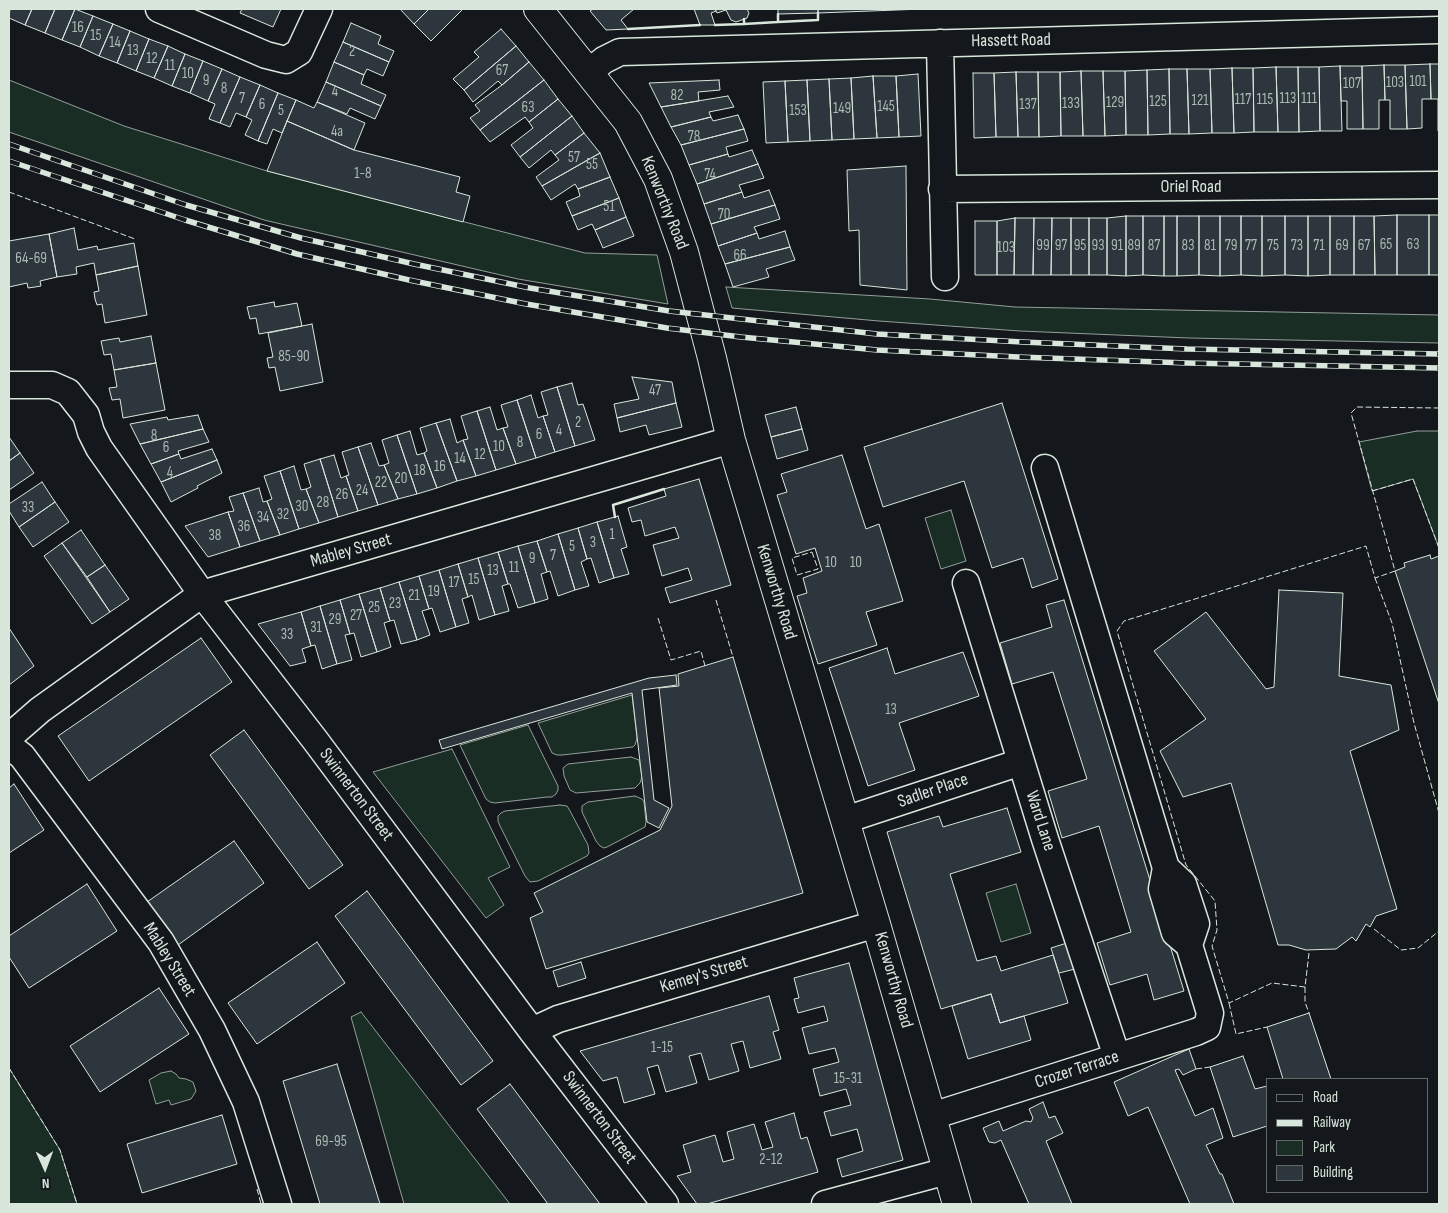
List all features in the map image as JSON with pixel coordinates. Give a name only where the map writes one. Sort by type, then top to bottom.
[{"type":"highway","name":"Kenworthy Road","points":[[538,9],[628,122],[658,179],[684,252],[731,440],[958,1204]]},
{"type":"street","points":[[159,9],[266,55],[286,60],[298,52],[319,9]]},
{"type":"street","name":"Hassett Road","points":[[589,72],[604,60],[620,52],[1439,30]]},
{"type":"street","points":[[940,42],[945,277]]},
{"type":"street","name":"Oriel Road","points":[[942,189],[1439,185]]},
{"type":"street","name":"Swinnerton Street","points":[[9,385],[52,385],[68,392],[86,415],[91,432],[99,448],[202,594],[315,740],[532,1031],[665,1204]]},
{"type":"street","name":"Mabley Street","points":[[9,737],[40,710],[202,594],[731,440]]},
{"type":"street","name":"Crozer Terrace","points":[[932,1116],[1196,1032],[1207,1027],[1210,1013],[1189,945],[1196,924],[1183,884],[1166,868],[1045,468]]},
{"type":"street","name":"Ward Lane","points":[[966,583],[1021,762],[1116,1057]]},
{"type":"street","name":"Mabley Street","points":[[9,746],[22,756],[166,950],[212,1030],[246,1102],[278,1204]]},
{"type":"street","name":"Sadler Place","points":[[845,820],[1021,762]]},
{"type":"street","name":"Kemey's Street","points":[[532,1031],[558,1019],[876,924]]},
{"type":"street","points":[[825,1204],[947,1171]]},
{"type":"green space","points":[[9,80],[124,126],[267,171],[585,253],[657,255],[668,304],[518,279],[264,220],[9,132]]},
{"type":"green space","points":[[726,287],[930,299],[1015,307],[1439,315],[1439,343],[1189,338],[1020,331],[879,321],[732,308]]},
{"type":"green space","points":[[1417,431],[1439,431],[1439,548],[1413,479],[1372,491],[1359,442]]},
{"type":"green space","points":[[951,510],[966,561],[941,569],[925,518]]},
{"type":"green space","points":[[632,695],[637,738],[633,747],[562,755],[552,753],[538,723]]},
{"type":"green space","points":[[528,725],[558,786],[558,790],[552,797],[490,802],[486,799],[460,745]]},
{"type":"green space","points":[[452,749],[510,867],[488,878],[504,905],[486,918],[373,772]]},
{"type":"green space","points":[[631,757],[639,760],[642,777],[640,783],[635,788],[576,793],[570,790],[564,776],[563,768],[568,764]]},
{"type":"green space","points":[[635,796],[644,802],[645,827],[607,847],[600,846],[582,812],[582,806],[588,802]]},
{"type":"green space","points":[[560,805],[567,806],[569,809],[588,845],[589,853],[587,856],[538,881],[530,882],[525,876],[500,826],[498,816],[505,811]]},
{"type":"green space","points":[[1016,884],[1031,933],[1001,942],[986,893]]},
{"type":"green space","points":[[361,1012],[510,1204],[404,1204],[351,1017]]},
{"type":"green space","points":[[9,1068],[60,1150],[77,1204],[9,1204]]},
{"type":"green space","points":[[171,1071],[179,1078],[193,1082],[196,1091],[191,1099],[171,1105],[169,1100],[156,1104],[149,1080],[161,1073]]},
{"type":"building","points":[[10,9],[32,9],[25,25],[9,18]]},
{"type":"building","points":[[32,9],[55,9],[45,33],[25,25]]},
{"type":"building","points":[[55,9],[75,9],[62,40],[45,33]]},
{"type":"building","points":[[75,9],[93,16],[80,47],[62,40]]},
{"type":"building","points":[[242,9],[281,9],[273,27],[240,13]]},
{"type":"building","points":[[400,9],[429,9],[414,24]]},
{"type":"building","points":[[429,9],[463,9],[431,41],[414,24]]},
{"type":"building","points":[[593,9],[634,9],[621,20],[628,29],[606,30],[590,11]]},
{"type":"building","points":[[694,9],[715,9],[716,11],[711,13],[715,25],[700,25]]},
{"type":"building","points":[[715,9],[747,9],[749,13],[747,18],[736,22],[731,20],[726,10],[717,13]]},
{"type":"building","points":[[778,9],[818,9],[818,13],[778,14]]},
{"type":"building","points":[[818,9],[923,9],[818,13]]},
{"type":"building","points":[[93,16],[113,24],[99,56],[80,47]]},
{"type":"building","points":[[351,23],[381,36],[378,44],[394,51],[389,62],[343,42]]},
{"type":"building","points":[[113,24],[130,31],[117,63],[99,56]]},
{"type":"building","points":[[501,29],[516,46],[464,90],[453,79],[479,57],[474,52]]},
{"type":"building","points":[[130,31],[149,39],[136,71],[117,63]]},
{"type":"building","points":[[149,39],[168,46],[154,78],[136,71]]},
{"type":"building","points":[[343,42],[389,62],[383,76],[367,69],[364,75],[334,62]]},
{"type":"building","points":[[168,46],[185,54],[172,86],[154,78]]},
{"type":"building","points":[[516,46],[529,62],[502,85],[498,81],[473,102],[464,90]]},
{"type":"building","points":[[185,54],[203,61],[190,93],[172,86]]},
{"type":"building","points":[[203,61],[222,69],[208,101],[190,93]]},
{"type":"building","points":[[334,62],[364,75],[361,84],[386,95],[381,106],[326,82]]},
{"type":"building","points":[[529,62],[544,80],[480,130],[470,118],[480,111],[475,105]]},
{"type":"building","points":[[1430,64],[1439,64],[1439,131],[1438,99],[1431,99]]},
{"type":"building","points":[[1430,64],[1431,99],[1422,99],[1422,128],[1407,129],[1405,65]]},
{"type":"building","points":[[1384,65],[1405,65],[1407,129],[1390,129],[1390,100],[1385,100]]},
{"type":"building","points":[[1384,65],[1385,100],[1379,100],[1379,129],[1363,129],[1362,66]]},
{"type":"building","points":[[1340,66],[1362,66],[1363,129],[1347,129],[1347,101],[1341,101]]},
{"type":"building","points":[[1340,66],[1342,131],[1320,131],[1319,67]]},
{"type":"building","points":[[1276,67],[1298,67],[1299,132],[1278,132]]},
{"type":"building","points":[[1276,67],[1278,132],[1254,132],[1253,68]]},
{"type":"building","points":[[1298,67],[1319,67],[1320,131],[1299,132]]},
{"type":"building","points":[[1232,68],[1253,68],[1254,132],[1234,133]]},
{"type":"building","points":[[1232,68],[1234,133],[1212,133],[1210,69]]},
{"type":"building","points":[[222,69],[240,77],[220,123],[209,119],[215,104],[208,101]]},
{"type":"building","points":[[1169,69],[1187,69],[1189,134],[1170,134]]},
{"type":"building","points":[[1169,69],[1170,134],[1148,135],[1147,70]]},
{"type":"building","points":[[1187,69],[1210,69],[1212,133],[1189,134]]},
{"type":"building","points":[[1147,70],[1148,135],[1126,135],[1125,71]]},
{"type":"building","points":[[1081,71],[1103,71],[1105,136],[1083,136]]},
{"type":"building","points":[[1081,71],[1083,136],[1061,136],[1060,72]]},
{"type":"building","points":[[1103,71],[1125,71],[1126,135],[1105,136]]},
{"type":"building","points":[[1016,72],[1038,72],[1039,137],[1018,137]]},
{"type":"building","points":[[1016,72],[1018,137],[996,137],[994,73]]},
{"type":"building","points":[[1038,72],[1060,72],[1061,136],[1039,137]]},
{"type":"building","points":[[973,73],[994,73],[996,137],[974,138]]},
{"type":"building","points":[[918,74],[921,136],[899,137],[896,76]]},
{"type":"building","points":[[873,76],[896,76],[899,137],[877,138]]},
{"type":"building","points":[[873,76],[877,138],[854,139],[851,78]]},
{"type":"building","points":[[240,77],[260,85],[246,117],[236,113],[230,127],[220,123]]},
{"type":"building","points":[[851,78],[854,139],[832,140],[829,79]]},
{"type":"building","points":[[829,79],[832,140],[810,141],[807,80]]},
{"type":"building","points":[[544,80],[558,99],[529,122],[525,117],[490,142],[480,130]]},
{"type":"building","points":[[719,80],[720,90],[698,92],[699,101],[661,107],[649,83]]},
{"type":"building","points":[[807,80],[810,141],[788,142],[785,81]]},
{"type":"building","points":[[785,81],[788,142],[766,143],[763,82]]},
{"type":"building","points":[[326,82],[381,106],[375,119],[350,108],[347,114],[317,102]]},
{"type":"building","points":[[260,85],[278,93],[258,141],[245,135],[252,120],[246,117]]},
{"type":"building","points":[[278,93],[296,100],[282,133],[273,129],[267,144],[258,141]]},
{"type":"building","points":[[728,96],[734,107],[709,112],[711,117],[671,127],[661,107]]},
{"type":"building","points":[[558,99],[572,116],[520,157],[511,145],[533,128],[529,122]]},
{"type":"building","points":[[296,100],[314,108],[317,102],[365,123],[354,150],[287,121]]},
{"type":"building","points":[[738,115],[744,129],[681,145],[671,127],[711,117],[713,121]]},
{"type":"building","points":[[572,116],[584,133],[555,155],[551,150],[529,168],[520,157]]},
{"type":"building","points":[[287,121],[354,150],[460,177],[456,192],[470,196],[463,222],[267,171]]},
{"type":"building","points":[[744,129],[748,141],[726,147],[728,154],[689,165],[681,145]]},
{"type":"building","points":[[584,133],[600,153],[542,186],[536,177],[559,160],[555,155]]},
{"type":"building","points":[[752,150],[758,164],[697,184],[689,165],[728,154],[729,157]]},
{"type":"building","points":[[600,153],[610,177],[578,189],[575,184],[551,200],[542,186]]},
{"type":"building","points":[[758,164],[764,178],[739,185],[742,192],[704,204],[697,184]]},
{"type":"building","points":[[906,166],[907,290],[860,285],[859,230],[849,231],[847,170]]},
{"type":"building","points":[[610,177],[619,198],[572,216],[566,202],[580,196],[578,189]]},
{"type":"building","points":[[769,190],[775,205],[711,224],[704,204],[742,192],[744,198]]},
{"type":"building","points":[[619,198],[626,217],[595,230],[592,224],[578,230],[572,216]]},
{"type":"building","points":[[775,205],[780,219],[754,227],[757,233],[718,246],[711,224]]},
{"type":"building","points":[[1397,215],[1429,215],[1429,275],[1397,275]]},
{"type":"building","points":[[1397,215],[1397,275],[1375,275],[1374,216]]},
{"type":"building","points":[[1429,215],[1439,215],[1439,275],[1429,275]]},
{"type":"building","points":[[1126,216],[1143,216],[1143,275],[1126,276]]},
{"type":"building","points":[[1126,216],[1126,276],[1107,275],[1107,218]]},
{"type":"building","points":[[1143,216],[1164,216],[1164,276],[1143,275]]},
{"type":"building","points":[[1164,216],[1177,216],[1177,276],[1164,276]]},
{"type":"building","points":[[1177,216],[1199,216],[1199,275],[1177,276]]},
{"type":"building","points":[[1199,216],[1220,216],[1220,276],[1199,275]]},
{"type":"building","points":[[1220,216],[1241,216],[1241,275],[1220,276]]},
{"type":"building","points":[[1241,216],[1262,216],[1262,276],[1241,275]]},
{"type":"building","points":[[1262,216],[1285,216],[1285,275],[1262,276]]},
{"type":"building","points":[[1285,216],[1308,216],[1308,276],[1285,275]]},
{"type":"building","points":[[1308,216],[1330,216],[1330,275],[1308,276]]},
{"type":"building","points":[[1330,216],[1354,216],[1354,275],[1330,275]]},
{"type":"building","points":[[1354,216],[1374,216],[1375,275],[1354,275]]},
{"type":"building","points":[[626,217],[634,236],[603,248],[595,230]]},
{"type":"building","points":[[1015,218],[1034,218],[1033,275],[1014,275]]},
{"type":"building","points":[[1015,218],[1014,275],[997,275],[997,221]]},
{"type":"building","points":[[1034,218],[1052,218],[1051,275],[1033,275]]},
{"type":"building","points":[[1052,218],[1071,218],[1071,275],[1051,275]]},
{"type":"building","points":[[1071,218],[1089,218],[1089,275],[1071,275]]},
{"type":"building","points":[[1089,218],[1107,218],[1107,275],[1089,275]]},
{"type":"building","points":[[975,221],[997,221],[997,275],[975,275]]},
{"type":"building","points":[[74,228],[78,250],[97,246],[98,250],[134,243],[138,266],[96,275],[94,263],[76,267],[77,274],[57,277],[49,234]]},
{"type":"building","points":[[785,231],[790,247],[725,264],[718,246],[757,233],[759,239]]},
{"type":"building","points":[[49,234],[57,277],[40,281],[41,286],[28,288],[27,283],[9,287],[9,241]]},
{"type":"building","points":[[790,247],[795,260],[766,269],[769,277],[733,287],[725,264]]},
{"type":"building","points":[[138,266],[147,315],[105,323],[102,304],[97,305],[95,299],[94,292],[99,291],[96,275]]},
{"type":"building","points":[[274,302],[275,307],[297,303],[302,326],[259,334],[256,318],[250,319],[247,307]]},
{"type":"building","points":[[312,324],[323,382],[280,391],[275,367],[269,368],[267,358],[273,357],[268,333]]},
{"type":"building","points":[[151,336],[156,363],[114,370],[111,354],[104,355],[101,341],[119,338],[120,342]]},
{"type":"building","points":[[156,363],[165,410],[123,418],[120,399],[112,400],[109,388],[117,387],[114,370]]},
{"type":"building","points":[[632,377],[672,382],[676,403],[617,418],[614,404],[639,399]]},
{"type":"building","points":[[572,383],[578,405],[583,404],[595,440],[575,446],[557,387]]},
{"type":"building","points":[[557,387],[575,446],[555,452],[543,416],[548,415],[541,392]]},
{"type":"building","points":[[531,395],[538,418],[543,416],[555,452],[536,458],[517,400]]},
{"type":"building","points":[[517,400],[536,458],[516,464],[503,428],[508,427],[501,405]]},
{"type":"building","points":[[676,403],[682,427],[649,435],[646,425],[620,432],[617,418]]},
{"type":"building","points":[[1002,403],[1058,579],[1032,588],[1023,558],[992,568],[964,481],[883,507],[864,447]]},
{"type":"building","points":[[490,407],[497,430],[503,428],[516,464],[496,470],[477,411]]},
{"type":"building","points":[[796,407],[802,429],[771,437],[765,415]]},
{"type":"building","points":[[477,411],[496,470],[476,476],[463,440],[468,439],[461,416]]},
{"type":"building","points":[[198,415],[203,429],[140,444],[130,424],[167,417],[168,420]]},
{"type":"building","points":[[450,419],[457,443],[463,440],[476,476],[457,481],[436,423]]},
{"type":"building","points":[[436,423],[457,481],[437,488],[424,453],[427,451],[420,428]]},
{"type":"building","points":[[203,429],[209,442],[178,451],[179,454],[151,464],[140,444]]},
{"type":"building","points":[[802,429],[808,450],[777,459],[771,437]]},
{"type":"building","points":[[410,431],[417,455],[424,453],[437,488],[417,494],[397,435]]},
{"type":"building","points":[[397,435],[417,494],[398,499],[384,465],[389,463],[382,440]]},
{"type":"building","points":[[9,437],[20,453],[9,461]]},
{"type":"building","points":[[371,443],[379,466],[384,465],[398,499],[378,505],[358,447]]},
{"type":"building","points":[[358,447],[378,505],[358,511],[346,476],[349,475],[342,452]]},
{"type":"building","points":[[212,449],[217,460],[161,482],[151,464],[179,454],[181,459]]},
{"type":"building","points":[[20,453],[34,473],[9,490],[9,461]]},
{"type":"building","points":[[334,455],[341,478],[346,476],[358,511],[338,517],[320,459]]},
{"type":"building","points":[[842,455],[866,529],[879,524],[903,601],[866,612],[877,645],[818,664],[797,596],[807,593],[803,578],[822,571],[815,548],[796,554],[777,495],[787,492],[781,474]]},
{"type":"building","points":[[320,459],[338,517],[319,523],[306,489],[311,487],[304,464]]},
{"type":"building","points":[[217,460],[222,473],[171,502],[161,482]]},
{"type":"building","points":[[294,466],[301,490],[306,489],[319,523],[299,529],[280,471]]},
{"type":"building","points":[[280,471],[299,529],[280,535],[267,501],[272,499],[264,476]]},
{"type":"building","points":[[699,479],[731,585],[670,603],[665,588],[692,580],[688,568],[662,576],[653,545],[679,538],[675,527],[645,536],[641,520],[632,522],[628,508],[666,496],[664,489]]},
{"type":"building","points":[[42,482],[55,502],[19,527],[9,511],[9,504]]},
{"type":"building","points":[[259,488],[263,502],[267,501],[280,535],[260,541],[243,493]]},
{"type":"building","points":[[243,493],[260,541],[240,547],[228,512],[234,511],[229,497]]},
{"type":"building","points":[[55,502],[69,522],[33,547],[19,527]]},
{"type":"building","points":[[228,512],[240,547],[208,557],[185,526]]},
{"type":"building","points":[[618,516],[627,547],[621,549],[629,574],[614,578],[597,522]]},
{"type":"building","points":[[597,522],[614,578],[599,583],[591,558],[587,559],[578,528]]},
{"type":"building","points":[[578,528],[587,559],[581,562],[589,586],[575,590],[558,534]]},
{"type":"building","points":[[81,530],[105,565],[87,577],[62,543]]},
{"type":"building","points":[[558,534],[575,590],[558,596],[550,571],[547,572],[537,541]]},
{"type":"building","points":[[537,541],[547,572],[541,574],[548,599],[535,603],[518,546]]},
{"type":"building","points":[[62,543],[110,612],[92,624],[44,556]]},
{"type":"building","points":[[518,546],[535,603],[518,608],[498,552]]},
{"type":"building","points":[[498,552],[508,584],[502,586],[509,611],[495,615],[478,558]]},
{"type":"building","points":[[1430,555],[1431,559],[1439,556],[1439,704],[1395,571],[1405,567],[1404,563]]},
{"type":"building","points":[[478,558],[495,615],[479,620],[472,595],[468,597],[458,564]]},
{"type":"building","points":[[458,564],[468,597],[462,599],[469,623],[456,627],[439,570]]},
{"type":"building","points":[[105,565],[129,599],[110,612],[87,577]]},
{"type":"building","points":[[439,570],[456,627],[440,632],[432,608],[429,609],[419,576]]},
{"type":"building","points":[[419,576],[429,609],[422,611],[430,635],[417,640],[399,582]]},
{"type":"building","points":[[399,582],[417,640],[401,644],[394,620],[390,621],[380,588]]},
{"type":"building","points":[[380,588],[390,621],[384,623],[391,647],[377,652],[359,594]]},
{"type":"building","points":[[1279,590],[1343,593],[1339,676],[1391,685],[1399,730],[1350,751],[1397,909],[1376,916],[1370,927],[1366,924],[1356,941],[1352,937],[1336,949],[1306,950],[1289,945],[1278,945],[1231,783],[1183,797],[1160,751],[1206,719],[1154,651],[1206,612],[1266,689],[1274,687]]},
{"type":"building","points":[[359,594],[377,652],[361,657],[354,633],[350,634],[340,600]]},
{"type":"building","points":[[340,600],[350,634],[345,635],[352,660],[337,664],[320,606]]},
{"type":"building","points":[[1064,600],[1184,991],[1154,1000],[1147,974],[1110,985],[1097,943],[1131,932],[1099,826],[1062,838],[1048,791],[1087,779],[1053,672],[1012,684],[1000,643],[1052,627],[1046,605]]},
{"type":"building","points":[[320,606],[337,664],[322,669],[315,645],[311,646],[301,612]]},
{"type":"building","points":[[301,612],[311,646],[302,649],[306,662],[290,666],[258,624]]},
{"type":"building","points":[[9,628],[34,666],[9,685]]},
{"type":"building","points":[[201,638],[232,682],[89,781],[58,736]]},
{"type":"building","points":[[887,648],[895,674],[963,652],[979,696],[899,723],[915,770],[868,786],[829,668]]},
{"type":"building","points":[[733,657],[803,893],[546,969],[530,918],[543,912],[534,893],[660,830],[672,806],[659,688],[679,686],[678,674]]},
{"type":"building","points":[[676,675],[677,685],[642,690],[654,800],[669,808],[659,828],[647,822],[632,693],[442,749],[439,740],[649,678]]},
{"type":"building","points":[[244,730],[343,865],[309,889],[210,755]]},
{"type":"building","points":[[14,784],[44,830],[9,853],[9,788]]},
{"type":"building","points":[[1007,808],[1021,852],[950,874],[977,961],[996,956],[1001,971],[1053,955],[1068,1003],[1000,1023],[991,994],[941,1009],[887,832],[939,816],[943,827]]},
{"type":"building","points":[[234,841],[264,883],[178,945],[147,902]]},
{"type":"building","points":[[87,884],[117,931],[29,988],[9,957],[9,936]]},
{"type":"building","points":[[367,891],[493,1061],[461,1085],[335,916]]},
{"type":"building","points":[[317,942],[345,983],[257,1044],[228,1003]]},
{"type":"building","points":[[1067,943],[1075,969],[1059,973],[1051,948]]},
{"type":"building","points":[[581,962],[586,978],[558,987],[553,971]]},
{"type":"building","points":[[849,963],[903,1160],[842,1177],[837,1159],[863,1151],[857,1129],[831,1136],[824,1112],[851,1105],[846,1089],[820,1096],[813,1069],[839,1062],[835,1048],[809,1054],[802,1028],[828,1021],[824,1006],[798,1013],[794,999],[799,998],[794,978]]},
{"type":"building","points":[[159,988],[189,1034],[100,1092],[70,1046]]},
{"type":"building","points":[[991,994],[1000,1023],[1024,1016],[1031,1040],[968,1059],[952,1006]]},
{"type":"building","points":[[769,996],[779,1030],[773,1032],[781,1059],[750,1068],[743,1041],[731,1044],[739,1071],[709,1080],[701,1053],[689,1056],[697,1083],[666,1092],[658,1065],[647,1068],[655,1094],[624,1103],[617,1077],[603,1081],[580,1051]]},
{"type":"building","points":[[1309,1013],[1331,1078],[1283,1078],[1267,1027]]},
{"type":"building","points":[[1189,1049],[1196,1069],[1183,1075],[1179,1069],[1175,1070],[1195,1116],[1213,1108],[1223,1138],[1206,1145],[1220,1174],[1222,1174],[1234,1204],[1190,1204],[1148,1107],[1128,1116],[1114,1082]]},
{"type":"building","points":[[1243,1056],[1255,1089],[1266,1086],[1266,1126],[1233,1137],[1210,1067]]},
{"type":"building","points":[[337,1064],[380,1204],[320,1204],[283,1081]]},
{"type":"building","points":[[510,1084],[600,1204],[548,1204],[477,1109]]},
{"type":"building","points":[[1043,1102],[1049,1118],[1055,1116],[1063,1133],[1046,1141],[1072,1204],[1029,1204],[1001,1140],[995,1143],[989,1142],[983,1128],[999,1121],[1003,1131],[1026,1121],[1031,1122],[1033,1118],[1029,1109]]},
{"type":"building","points":[[794,1113],[801,1139],[807,1137],[818,1172],[707,1204],[697,1204],[677,1176],[691,1172],[683,1145],[715,1135],[723,1162],[734,1159],[727,1132],[754,1124],[762,1150],[773,1147],[765,1122]]},
{"type":"building","points":[[222,1115],[237,1164],[142,1193],[127,1144]]},
{"type":"railway","points":[[9,144],[186,205],[301,238],[530,288],[669,311],[877,334],[1187,349],[1439,354]]},
{"type":"railway","points":[[9,161],[185,220],[297,254],[409,280],[526,304],[667,328],[877,350],[1187,363],[1439,368]]},
{"type":"fence","points":[[9,192],[135,239]]},
{"type":"fence","points":[[1309,953],[1305,987],[1272,983],[1229,1003],[1212,946],[1217,930],[1215,901],[1186,865],[1117,631],[1124,621],[1366,546],[1375,578],[1395,571],[1351,413],[1357,407],[1439,408]]},
{"type":"fence","points":[[1372,491],[1413,479],[1439,548]]},
{"type":"fence","points":[[812,552],[818,569],[797,575],[792,558],[812,552]]},
{"type":"fence","points":[[1375,578],[1392,623],[1414,723],[1439,813]]},
{"type":"fence","points":[[716,600],[733,657]]},
{"type":"fence","points":[[658,618],[671,660],[701,651],[705,666]]},
{"type":"fence","points":[[1374,929],[1401,950],[1418,948],[1439,931]]},
{"type":"fence","points":[[1305,987],[1305,1002],[1309,1013]]},
{"type":"fence","points":[[1229,1003],[1236,1034],[1267,1027]]},
{"type":"fence","points":[[1196,1069],[1210,1067]]},
{"type":"fence","points":[[9,1068],[60,1150],[77,1204]]},
{"type":"fence","points":[[257,1189],[261,1204]]},
{"type":"wall","points":[[778,22],[818,20],[818,13]]},
{"type":"wall","points":[[744,19],[744,24],[778,22],[778,14]]},
{"type":"wall","points":[[715,25],[744,24]]},
{"type":"wall","points":[[628,29],[700,25]]},
{"type":"wall","points":[[615,517],[613,505],[664,489]]}]
